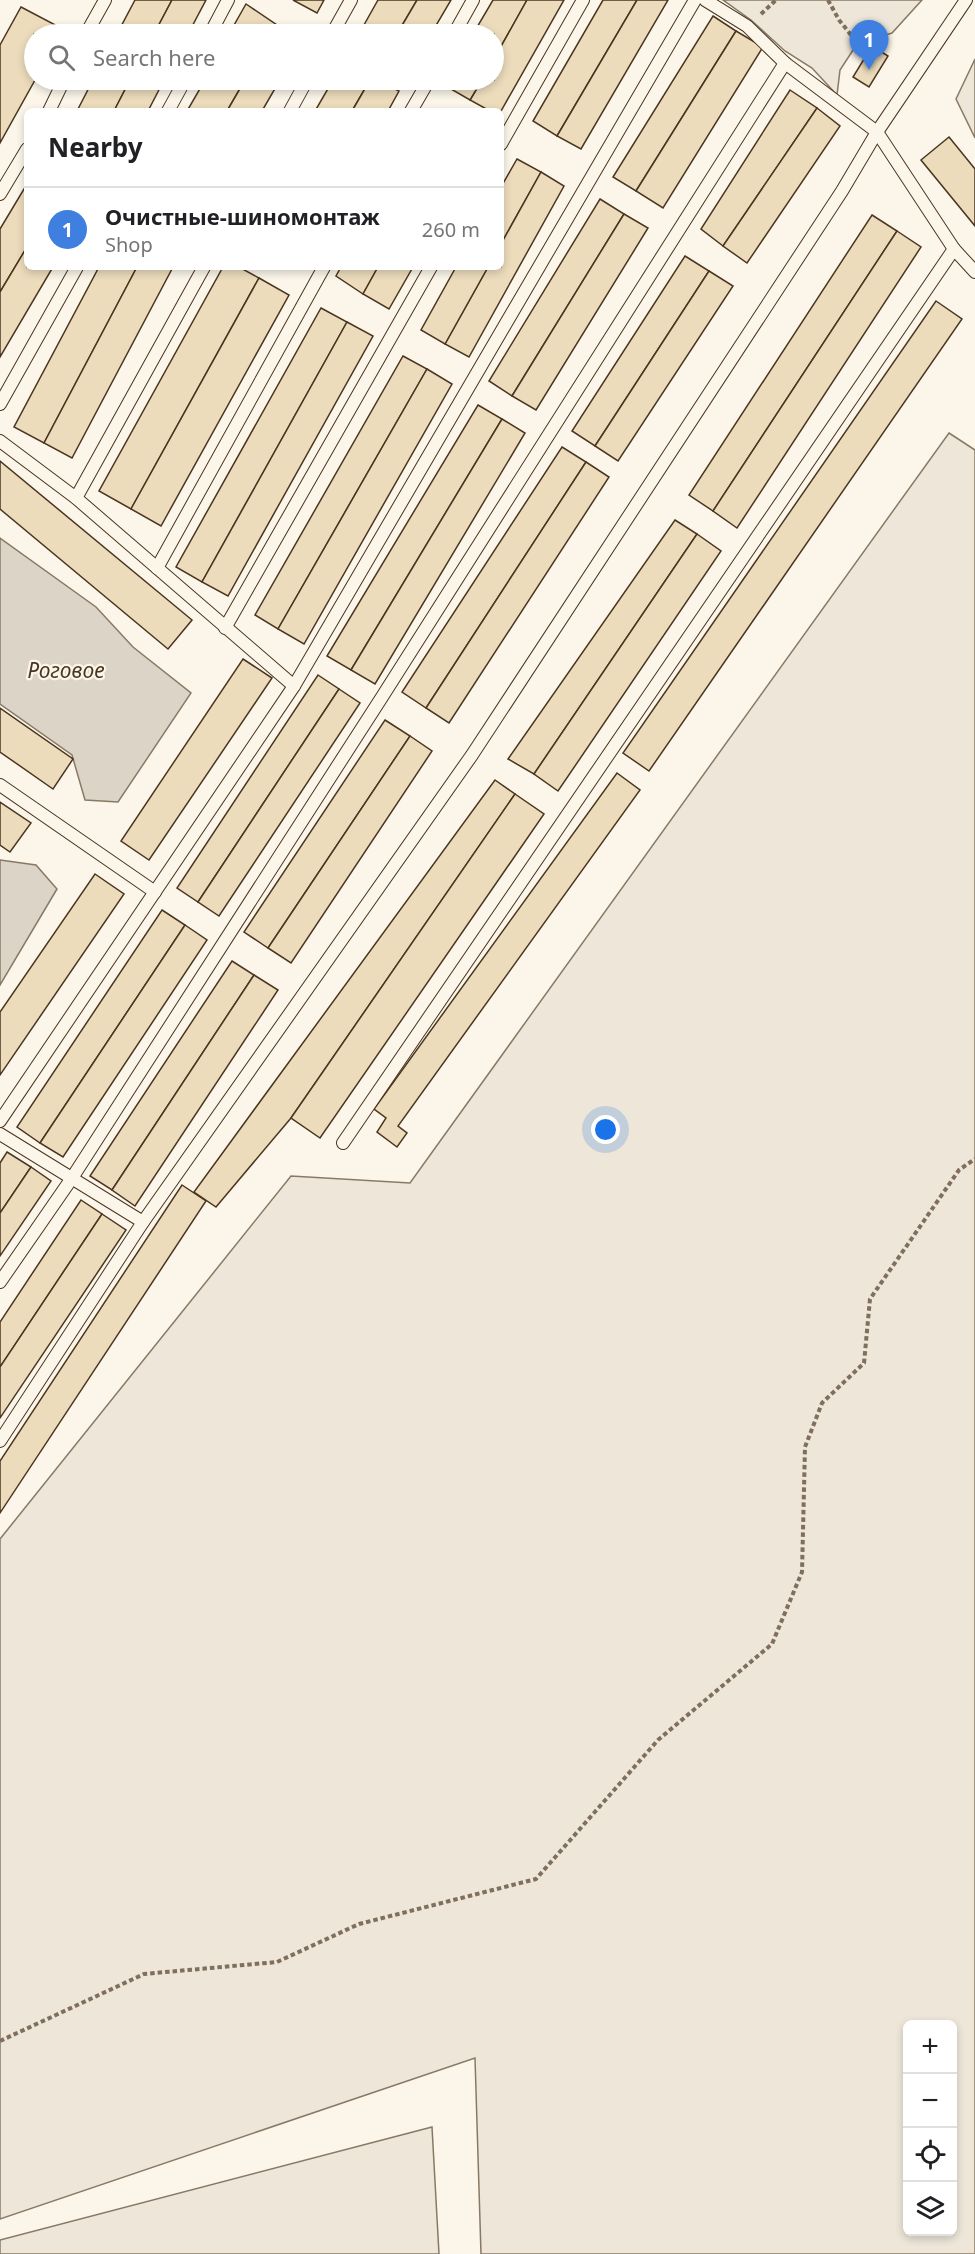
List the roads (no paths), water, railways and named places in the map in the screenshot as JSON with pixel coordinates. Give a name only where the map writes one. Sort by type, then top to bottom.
[{"type":"lane","points":[[92,24],[105,0]]},
{"type":"lane","points":[[215,24],[228,0]]},
{"type":"lane","points":[[338,24],[351,0]]},
{"type":"lane","points":[[460,24],[473,0]]},
{"type":"lane","points":[[504,139],[583,0]]},
{"type":"lane","points":[[0,1121],[294,686],[695,0]]},
{"type":"lane","points":[[705,0],[747,26],[785,63],[877,132],[954,249],[975,273]]},
{"type":"lane","points":[[0,1441],[143,1222],[472,754],[842,190],[877,132],[966,0]]},
{"type":"lane","points":[[0,1282],[72,1178],[382,697],[785,63]]},
{"type":"lane","points":[[50,108],[59,90]]},
{"type":"lane","points":[[170,108],[180,90]]},
{"type":"lane","points":[[292,108],[302,90]]},
{"type":"lane","points":[[413,108],[423,90]]},
{"type":"lane","points":[[0,194],[24,154]]},
{"type":"lane","points":[[343,1143],[954,249]]},
{"type":"lane","points":[[0,404],[75,270]]},
{"type":"lane","points":[[76,498],[202,270]]},
{"type":"lane","points":[[157,568],[322,270]]},
{"type":"lane","points":[[225,628],[429,270]]},
{"type":"lane","points":[[0,441],[76,498],[294,686]]},
{"type":"lane","points":[[0,785],[155,892]]},
{"type":"lane","points":[[0,1134],[143,1222]]},
{"type":"water","name":"Роговое","points":[[0,538],[96,607],[133,647],[191,693],[118,802],[85,800],[72,755],[0,704]]},
{"type":"water","points":[[0,860],[36,865],[57,889],[0,985]]},
{"type":"place","name":"Очистные-шиномонтаж","points":[[869,70]]}]
